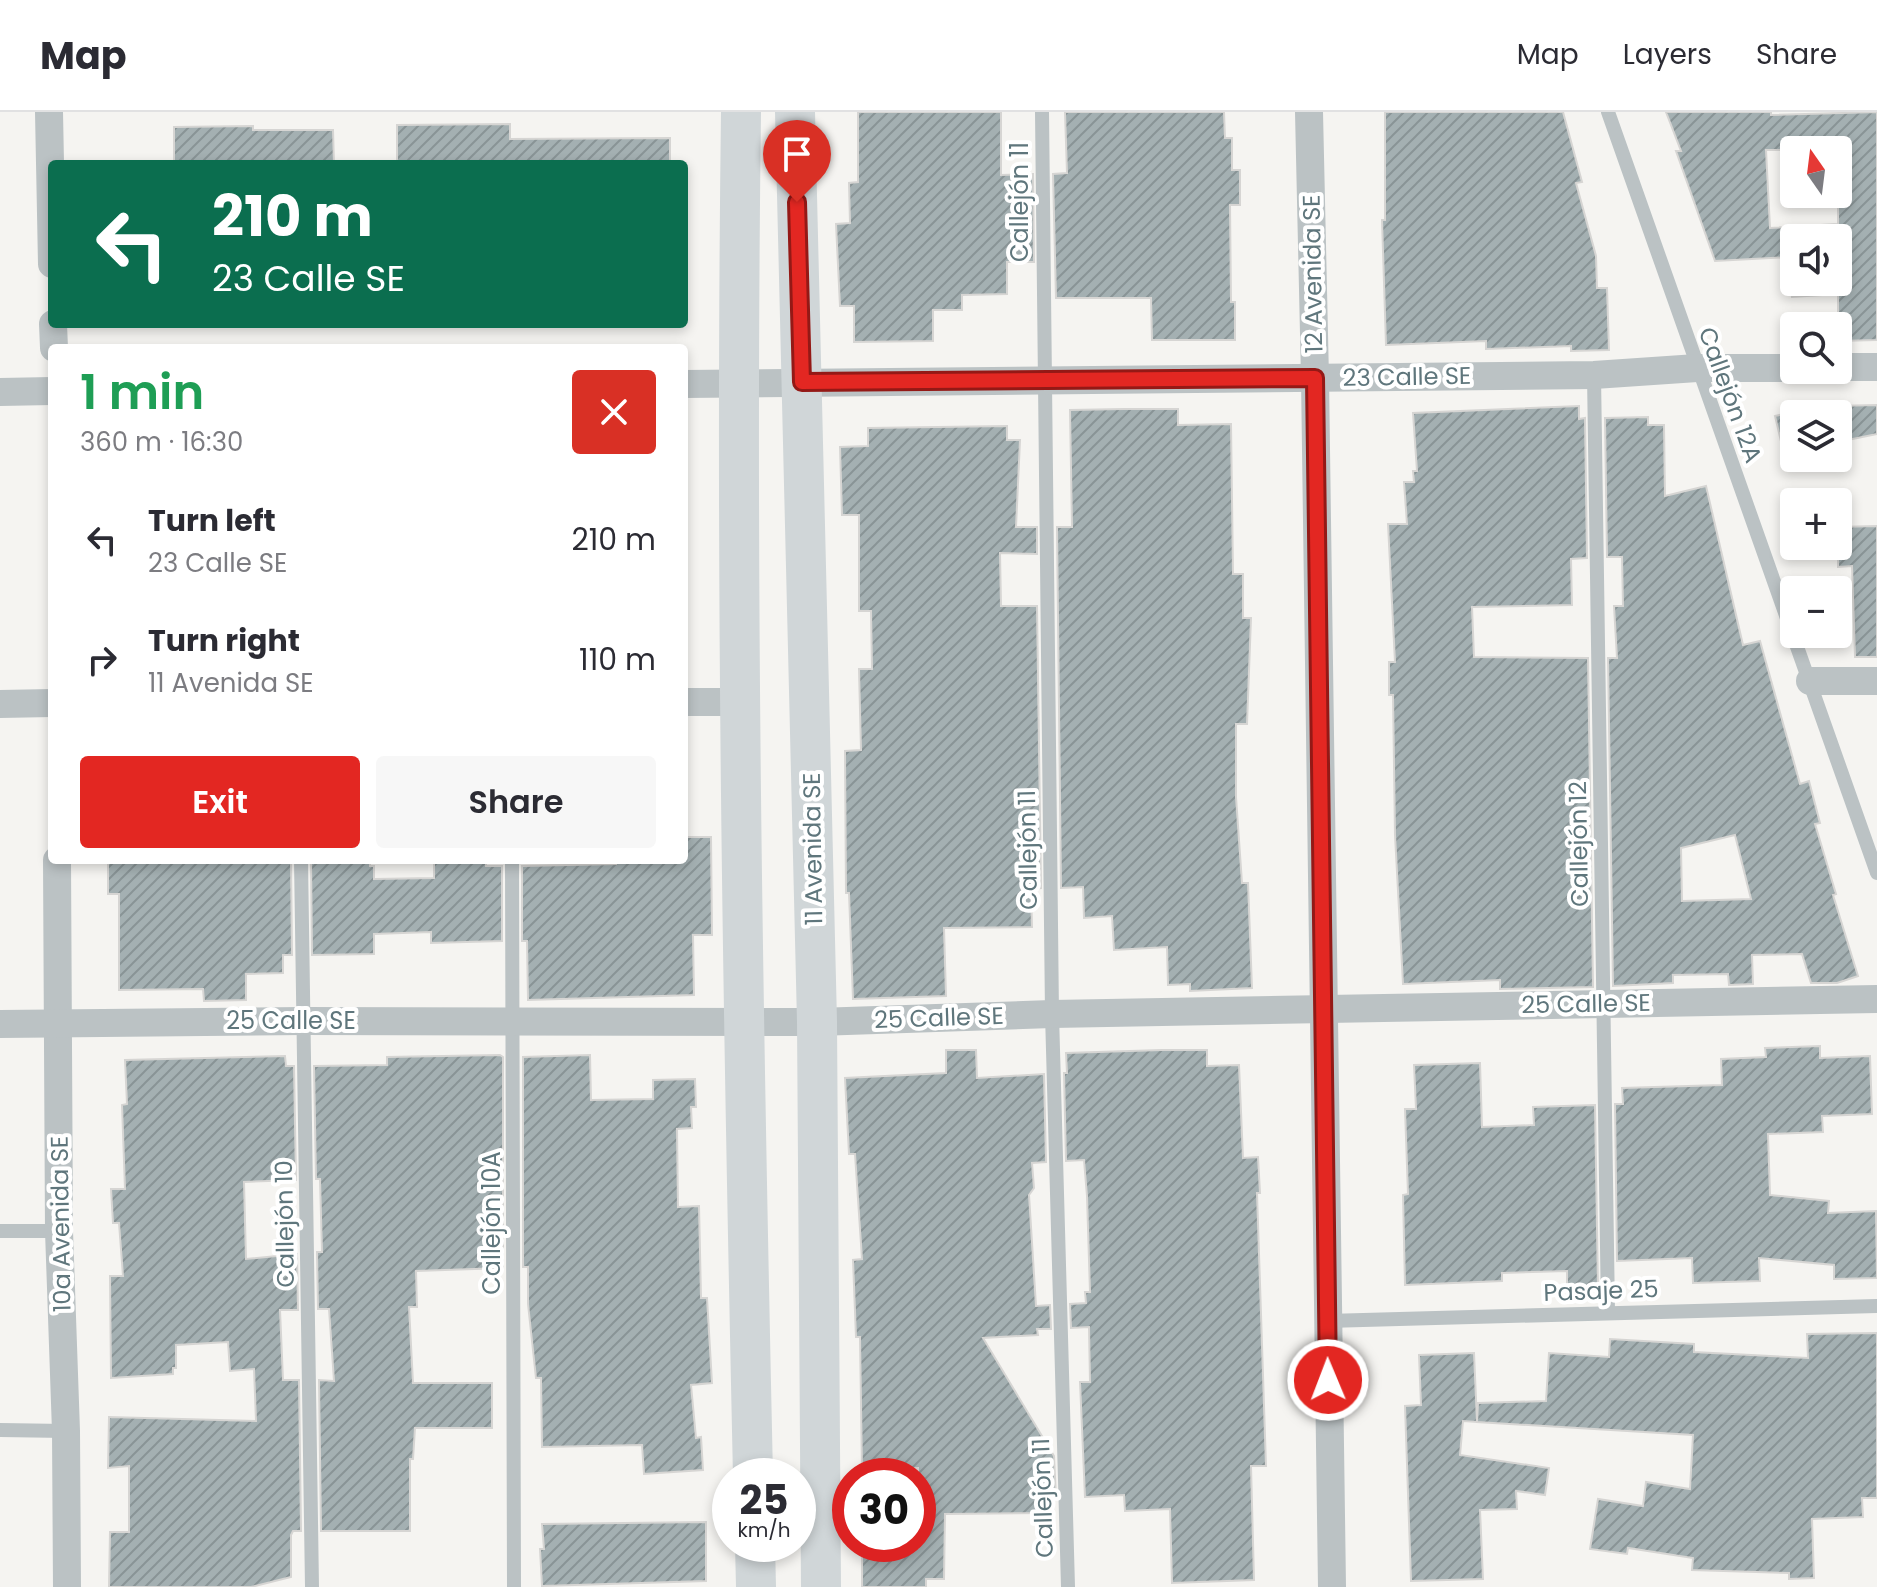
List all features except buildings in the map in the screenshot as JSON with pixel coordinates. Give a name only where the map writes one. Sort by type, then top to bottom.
[{"type":"street","points":[[49,112],[50,160]]},
{"type":"street","points":[[741,112],[737,384],[743,1023],[753,1458]]},
{"type":"street","name":"11 Avenida SE","points":[[795,112],[817,1022],[821,1587]]},
{"type":"street","name":"12 Avenida SE","points":[[1309,112],[1332,1587]]},
{"type":"street","points":[[1852,367],[1877,367]]},
{"type":"street","name":"23 Calle SE","points":[[688,384],[1594,375],[1697,368],[1780,368]]},
{"type":"street","points":[[0,392],[48,391]]},
{"type":"street","points":[[1810,681],[1877,681]]},
{"type":"street","points":[[688,702],[742,702]]},
{"type":"street","points":[[0,704],[48,703]]},
{"type":"street","name":"10a Avenida SE","points":[[57,864],[59,1231],[66,1431],[67,1587]]},
{"type":"street","name":"25 Calle SE","points":[[0,1024],[303,1021],[743,1023],[1052,1014],[1877,999]]},
{"type":"street","points":[[755,1562],[756,1587]]},
{"type":"lane","name":"Callejón 11","points":[[1042,112],[1052,1014],[1068,1587]]},
{"type":"lane","name":"Callejón 12A","points":[[1608,112],[1877,873]]},
{"type":"lane","name":"Callejón 12","points":[[1594,375],[1608,1313]]},
{"type":"lane","name":"Callejón 10","points":[[301,864],[312,1587]]},
{"type":"lane","name":"Callejón 10A","points":[[512,864],[514,1587]]},
{"type":"lane","points":[[0,1231],[59,1231]]},
{"type":"lane","name":"Pasaje 25","points":[[1327,1321],[1877,1306]]},
{"type":"lane","points":[[0,1430],[66,1431]]},
{"type":"route","points":[[797,202],[802,382],[1315,378],[1328,1380]]}]
